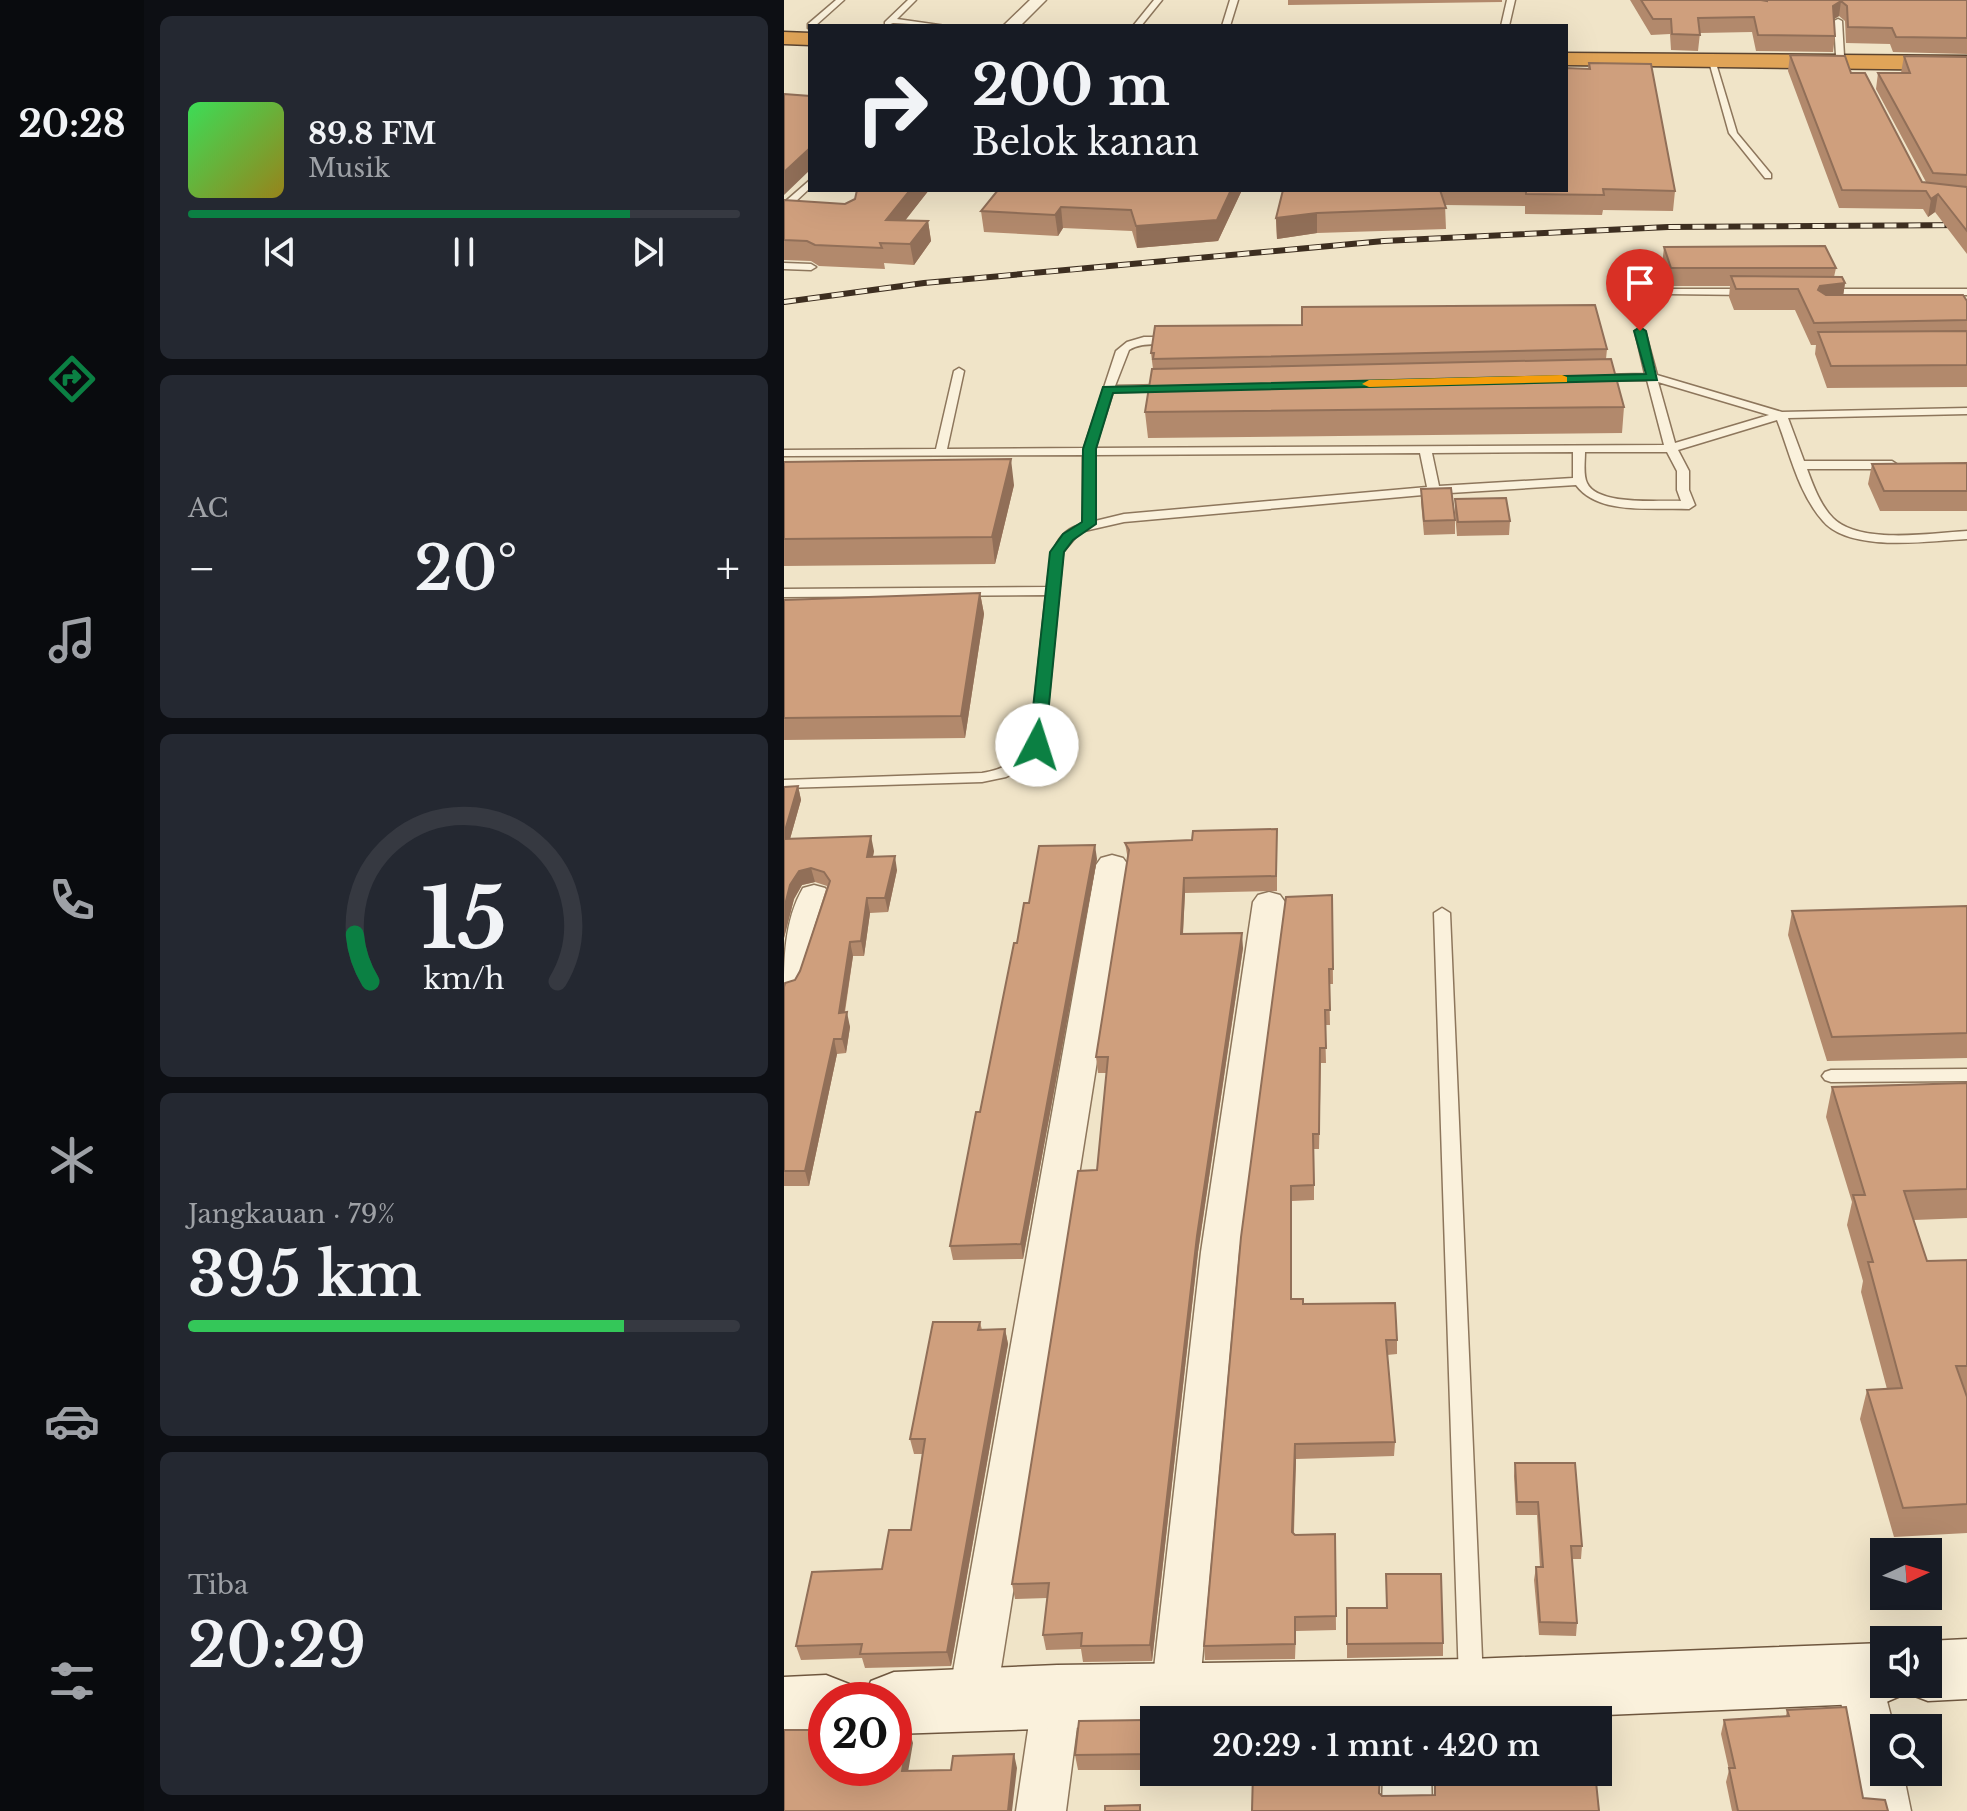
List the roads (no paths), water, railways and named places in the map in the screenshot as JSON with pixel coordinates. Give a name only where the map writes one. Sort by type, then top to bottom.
[{"type":"highway","points":[[1568,56],[1850,62]]},
{"type":"highway","points":[[1568,56],[1850,62],[1967,60]]},
{"type":"street","points":[[1013,24],[1039,0]]},
{"type":"street","points":[[972,1700],[1112,865]]},
{"type":"street","points":[[784,985],[814,895]]},
{"type":"street","points":[[1175,1695],[1220,1252],[1269,902]]},
{"type":"street","points":[[1942,1670],[1967,1669]]},
{"type":"street","points":[[912,1702],[1175,1695],[1407,1705],[1471,1690],[1870,1674]]},
{"type":"street","points":[[1041,1811],[1057,1696]]},
{"type":"street","points":[[1874,1698],[1886,1811]]},
{"type":"street","points":[[784,1708],[808,1707]]},
{"type":"street","points":[[1407,1786],[1407,1811]]},
{"type":"lane","points":[[812,24],[840,0]]},
{"type":"lane","points":[[889,24],[912,0]]},
{"type":"lane","points":[[1139,24],[1158,0]]},
{"type":"lane","points":[[1227,24],[1234,0]]},
{"type":"lane","points":[[1505,24],[1511,0]]},
{"type":"lane","points":[[1838,21],[1850,62]]},
{"type":"lane","points":[[1711,60],[1733,133],[1768,176]]},
{"type":"lane","points":[[808,185],[790,202],[788,210],[792,216],[812,218]]},
{"type":"lane","points":[[784,266],[811,267]]},
{"type":"lane","points":[[1671,292],[1762,292]]},
{"type":"lane","points":[[1809,292],[1967,292]]},
{"type":"lane","points":[[1579,447],[1579,481],[1588,493],[1605,502],[1687,506],[1683,471],[1671,448],[1640,331]]},
{"type":"lane","points":[[1089,524],[1089,449],[1120,353],[1126,345],[1192,339]]},
{"type":"lane","points":[[941,451],[959,371]]},
{"type":"lane","points":[[1591,379],[1653,377],[1781,415]]},
{"type":"lane","points":[[1108,389],[1186,388]]},
{"type":"lane","points":[[784,453],[1671,448],[1781,415],[1967,411]]},
{"type":"lane","points":[[1781,415],[1830,521],[1848,532],[1881,537],[1967,535]]},
{"type":"lane","points":[[1425,448],[1434,490]]},
{"type":"lane","points":[[1802,465],[1907,465]]},
{"type":"lane","points":[[784,784],[992,777],[1017,768],[1029,759],[1037,745],[1057,552],[1068,537],[1089,524],[1434,490],[1579,481]]},
{"type":"lane","points":[[784,593],[1052,591]]},
{"type":"lane","points":[[1442,913],[1471,1690]]},
{"type":"lane","points":[[1831,1076],[1967,1075]]},
{"type":"railway","points":[[784,302],[924,283],[1384,241],[1668,227],[1967,225]]}]
